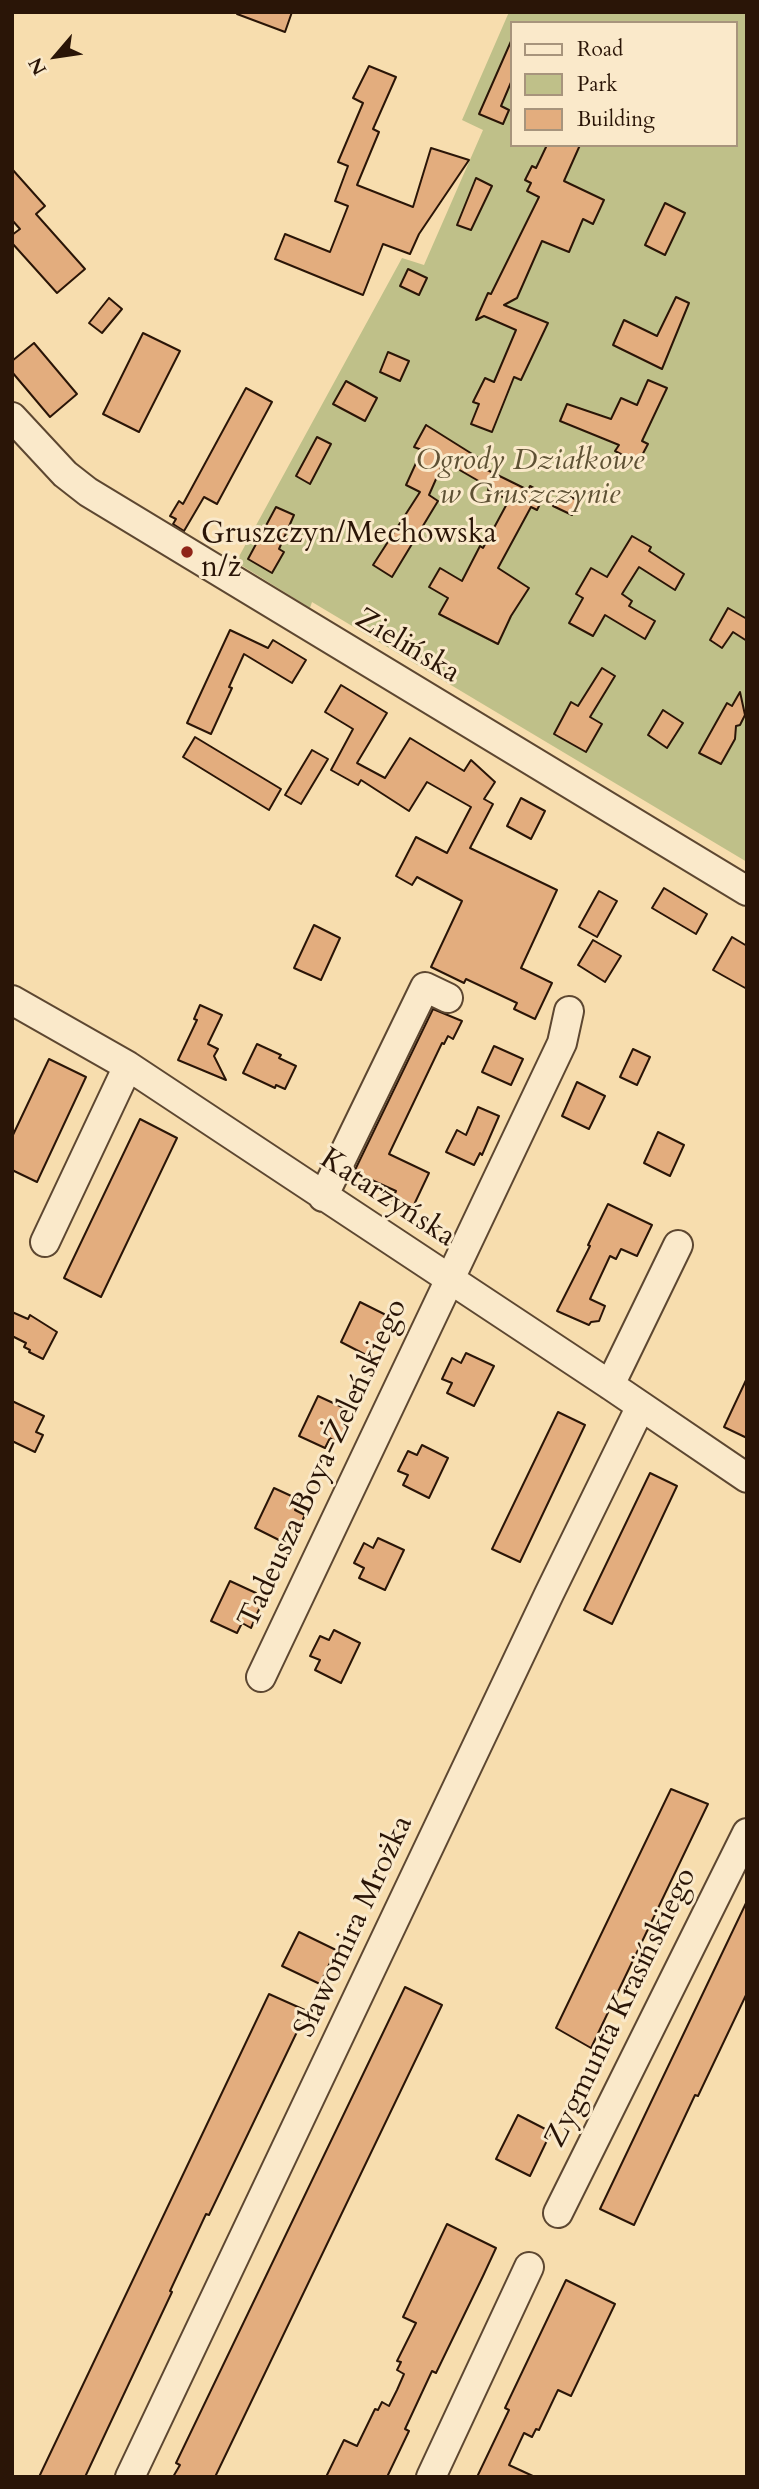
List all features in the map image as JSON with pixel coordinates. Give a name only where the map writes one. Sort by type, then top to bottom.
[{"type":"street","name":"Zielińska","points":[[12,417],[65,474],[88,492],[747,891]]},
{"type":"street","points":[[323,1197],[425,987],[448,998]]},
{"type":"street","name":"Katarzyńska","points":[[12,1000],[128,1066],[747,1478]]},
{"type":"street","name":"Tadeusza Boya-Żeleńskiego","points":[[261,1677],[562,1043],[569,1011]]},
{"type":"street","points":[[45,1242],[128,1066]]},
{"type":"street","points":[[610,1385],[678,1245]]},
{"type":"street","name":"Sławomira Mrożka","points":[[130,2477],[543,1606],[641,1406]]},
{"type":"street","name":"Zygmunta Krasińskiego","points":[[558,2213],[747,1833]]},
{"type":"street","points":[[431,2477],[529,2267]]},
{"type":"green space","name":"Ogrody Działkowe w Gruszczynie","points":[[509,12],[747,12],[747,862],[312,602],[310,608],[236,562],[402,258],[424,265],[483,130],[462,120]]},
{"type":"building","points":[[237,12],[292,12],[285,32]]},
{"type":"building","points":[[510,44],[510,85],[501,106],[509,110],[503,124],[479,114]]},
{"type":"building","points":[[369,66],[396,77],[373,129],[379,132],[357,185],[413,207],[431,148],[469,160],[419,234],[410,254],[383,244],[363,295],[275,259],[285,234],[330,252],[348,206],[335,201],[348,166],[338,162],[363,103],[353,98]]},
{"type":"building","points":[[546,147],[579,147],[564,181],[604,200],[593,224],[583,219],[569,252],[542,241],[517,298],[504,305],[548,323],[521,380],[514,377],[492,432],[471,424],[479,404],[473,402],[485,378],[494,382],[516,330],[484,316],[476,320],[539,197],[527,191],[531,183],[525,180],[532,166],[536,168]]},
{"type":"building","points":[[12,169],[45,206],[36,214],[85,269],[57,293],[12,243],[12,235],[20,229],[12,220]]},
{"type":"building","points":[[476,178],[492,186],[471,230],[457,225]]},
{"type":"building","points":[[665,203],[685,213],[665,255],[645,245]]},
{"type":"building","points":[[408,269],[427,278],[419,295],[400,286]]},
{"type":"building","points":[[676,297],[689,303],[662,369],[613,345],[624,320],[657,336]]},
{"type":"building","points":[[109,298],[122,309],[102,333],[89,323]]},
{"type":"building","points":[[143,333],[180,351],[139,432],[103,414]]},
{"type":"building","points":[[34,343],[77,394],[50,417],[12,372],[12,361]]},
{"type":"building","points":[[388,352],[409,361],[400,381],[380,372]]},
{"type":"building","points":[[648,380],[667,388],[642,441],[648,444],[638,463],[615,451],[619,445],[560,421],[567,404],[611,419],[621,398],[637,405]]},
{"type":"building","points":[[346,381],[377,398],[365,421],[333,404]]},
{"type":"building","points":[[246,388],[272,402],[217,504],[204,497],[184,531],[173,524],[176,519],[170,516],[179,501],[183,504]]},
{"type":"building","points":[[426,425],[477,457],[473,463],[528,490],[530,486],[545,494],[537,510],[531,507],[498,568],[529,588],[511,616],[498,644],[439,614],[448,598],[429,587],[440,568],[462,581],[480,546],[483,548],[509,500],[488,490],[489,487],[444,461],[429,495],[438,501],[392,577],[373,565],[420,492],[406,485],[422,450],[414,447]]},
{"type":"building","points":[[317,437],[331,444],[310,484],[296,476]]},
{"type":"building","points":[[560,492],[579,501],[572,515],[553,506]]},
{"type":"building","points":[[276,507],[294,515],[279,549],[284,552],[272,573],[248,559]]},
{"type":"building","points":[[632,536],[651,547],[649,551],[684,574],[675,590],[639,567],[622,594],[632,601],[629,606],[655,621],[645,639],[605,615],[593,636],[569,623],[583,598],[576,594],[591,568],[607,577]]},
{"type":"building","points":[[728,608],[747,619],[747,641],[733,632],[722,648],[710,640]]},
{"type":"building","points":[[230,630],[268,648],[273,640],[306,660],[292,683],[244,654],[211,734],[187,723]]},
{"type":"building","points":[[602,668],[615,676],[590,717],[602,724],[586,752],[554,734],[571,702],[578,706]]},
{"type":"building","points":[[341,685],[387,713],[357,763],[385,778],[410,738],[464,771],[471,760],[495,782],[484,799],[493,804],[470,848],[557,890],[521,968],[552,983],[535,1019],[514,1009],[517,1003],[466,979],[464,983],[431,967],[462,901],[417,877],[412,885],[396,876],[416,837],[447,853],[471,807],[427,782],[409,811],[361,780],[358,785],[331,770],[353,729],[325,712]]},
{"type":"building","points":[[740,692],[745,715],[740,725],[736,726],[735,739],[721,764],[699,753],[727,703],[732,706]]},
{"type":"building","points":[[663,710],[683,723],[667,748],[648,735]]},
{"type":"building","points":[[195,737],[281,789],[269,810],[183,757]]},
{"type":"building","points":[[312,750],[328,759],[301,804],[285,795]]},
{"type":"building","points":[[521,798],[545,811],[531,839],[507,826]]},
{"type":"building","points":[[664,888],[707,914],[696,934],[652,908]]},
{"type":"building","points":[[599,891],[617,901],[597,937],[579,927]]},
{"type":"building","points":[[314,925],[340,938],[321,980],[294,968]]},
{"type":"building","points":[[732,937],[747,946],[747,989],[713,970]]},
{"type":"building","points":[[593,940],[621,956],[605,982],[578,965]]},
{"type":"building","points":[[200,1005],[222,1015],[208,1044],[218,1049],[214,1056],[226,1080],[178,1060],[197,1020],[194,1019]]},
{"type":"building","points":[[433,1009],[462,1021],[453,1039],[448,1036],[444,1044],[442,1043],[389,1154],[429,1173],[412,1209],[392,1200],[396,1191],[354,1172]]},
{"type":"building","points":[[257,1044],[281,1055],[279,1058],[296,1066],[285,1089],[276,1085],[275,1088],[243,1073]]},
{"type":"building","points":[[494,1046],[523,1059],[511,1085],[482,1072]]},
{"type":"building","points":[[633,1049],[650,1057],[637,1085],[620,1077]]},
{"type":"building","points":[[49,1059],[86,1077],[37,1182],[12,1170],[12,1137]]},
{"type":"building","points":[[577,1082],[605,1096],[589,1129],[562,1116]]},
{"type":"building","points":[[478,1107],[499,1116],[482,1155],[480,1153],[474,1165],[446,1152],[457,1130],[466,1135]]},
{"type":"building","points":[[140,1119],[177,1138],[101,1297],[64,1278]]},
{"type":"building","points":[[658,1132],[684,1145],[670,1176],[644,1163]]},
{"type":"building","points":[[608,1204],[652,1225],[637,1256],[621,1249],[616,1259],[610,1256],[590,1299],[605,1306],[599,1321],[589,1325],[557,1311]]},
{"type":"building","points":[[360,1302],[388,1316],[383,1326],[393,1330],[383,1350],[373,1346],[368,1356],[341,1342]]},
{"type":"building","points":[[12,1312],[28,1319],[30,1315],[57,1332],[43,1359],[29,1352],[30,1350],[24,1347],[26,1343],[12,1336]]},
{"type":"building","points":[[466,1353],[494,1366],[474,1406],[447,1393],[452,1383],[442,1379],[452,1358],[461,1363]]},
{"type":"building","points":[[747,1378],[747,1438],[724,1427]]},
{"type":"building","points":[[318,1396],[344,1408],[339,1418],[349,1422],[339,1443],[330,1438],[325,1448],[299,1436]]},
{"type":"building","points":[[12,1401],[44,1416],[36,1432],[43,1435],[35,1452],[12,1441]]},
{"type":"building","points":[[558,1412],[585,1425],[520,1562],[492,1549]]},
{"type":"building","points":[[422,1445],[448,1458],[429,1498],[403,1485],[408,1475],[398,1471],[408,1451],[417,1455]]},
{"type":"building","points":[[650,1473],[677,1486],[612,1624],[584,1610]]},
{"type":"building","points":[[274,1488],[300,1500],[295,1510],[305,1515],[295,1535],[286,1530],[281,1541],[255,1528]]},
{"type":"building","points":[[378,1538],[404,1550],[385,1590],[359,1578],[364,1568],[354,1563],[364,1543],[373,1548]]},
{"type":"building","points":[[230,1581],[256,1593],[251,1603],[260,1607],[251,1628],[242,1623],[237,1633],[211,1621]]},
{"type":"building","points":[[334,1630],[360,1643],[341,1683],[315,1670],[320,1660],[310,1656],[320,1636],[329,1640]]},
{"type":"building","points":[[671,1789],[708,1804],[591,2048],[556,2028]]},
{"type":"building","points":[[747,1901],[747,1993],[634,2225],[600,2209]]},
{"type":"building","points":[[299,1932],[336,1950],[320,1984],[282,1966]]},
{"type":"building","points":[[405,1987],[442,2005],[215,2477],[173,2477],[180,2465],[176,2463]]},
{"type":"building","points":[[269,1994],[307,2011],[209,2215],[206,2214],[85,2477],[39,2477]]},
{"type":"building","points":[[518,2115],[551,2132],[530,2176],[496,2159]]},
{"type":"building","points":[[447,2224],[496,2248],[436,2373],[432,2371],[405,2429],[409,2431],[387,2477],[326,2477],[344,2440],[357,2446],[375,2409],[378,2410],[382,2402],[389,2406],[397,2390],[404,2374],[397,2370],[401,2362],[397,2361],[416,2323],[403,2317]]},
{"type":"building","points":[[566,2280],[615,2304],[571,2396],[558,2390],[539,2430],[536,2429],[532,2437],[524,2433],[509,2465],[535,2477],[477,2477],[509,2410],[505,2408]]},
{"type":"place","name":"Gruszczyn/Mechowska n/ż","points":[[187,552]]}]
